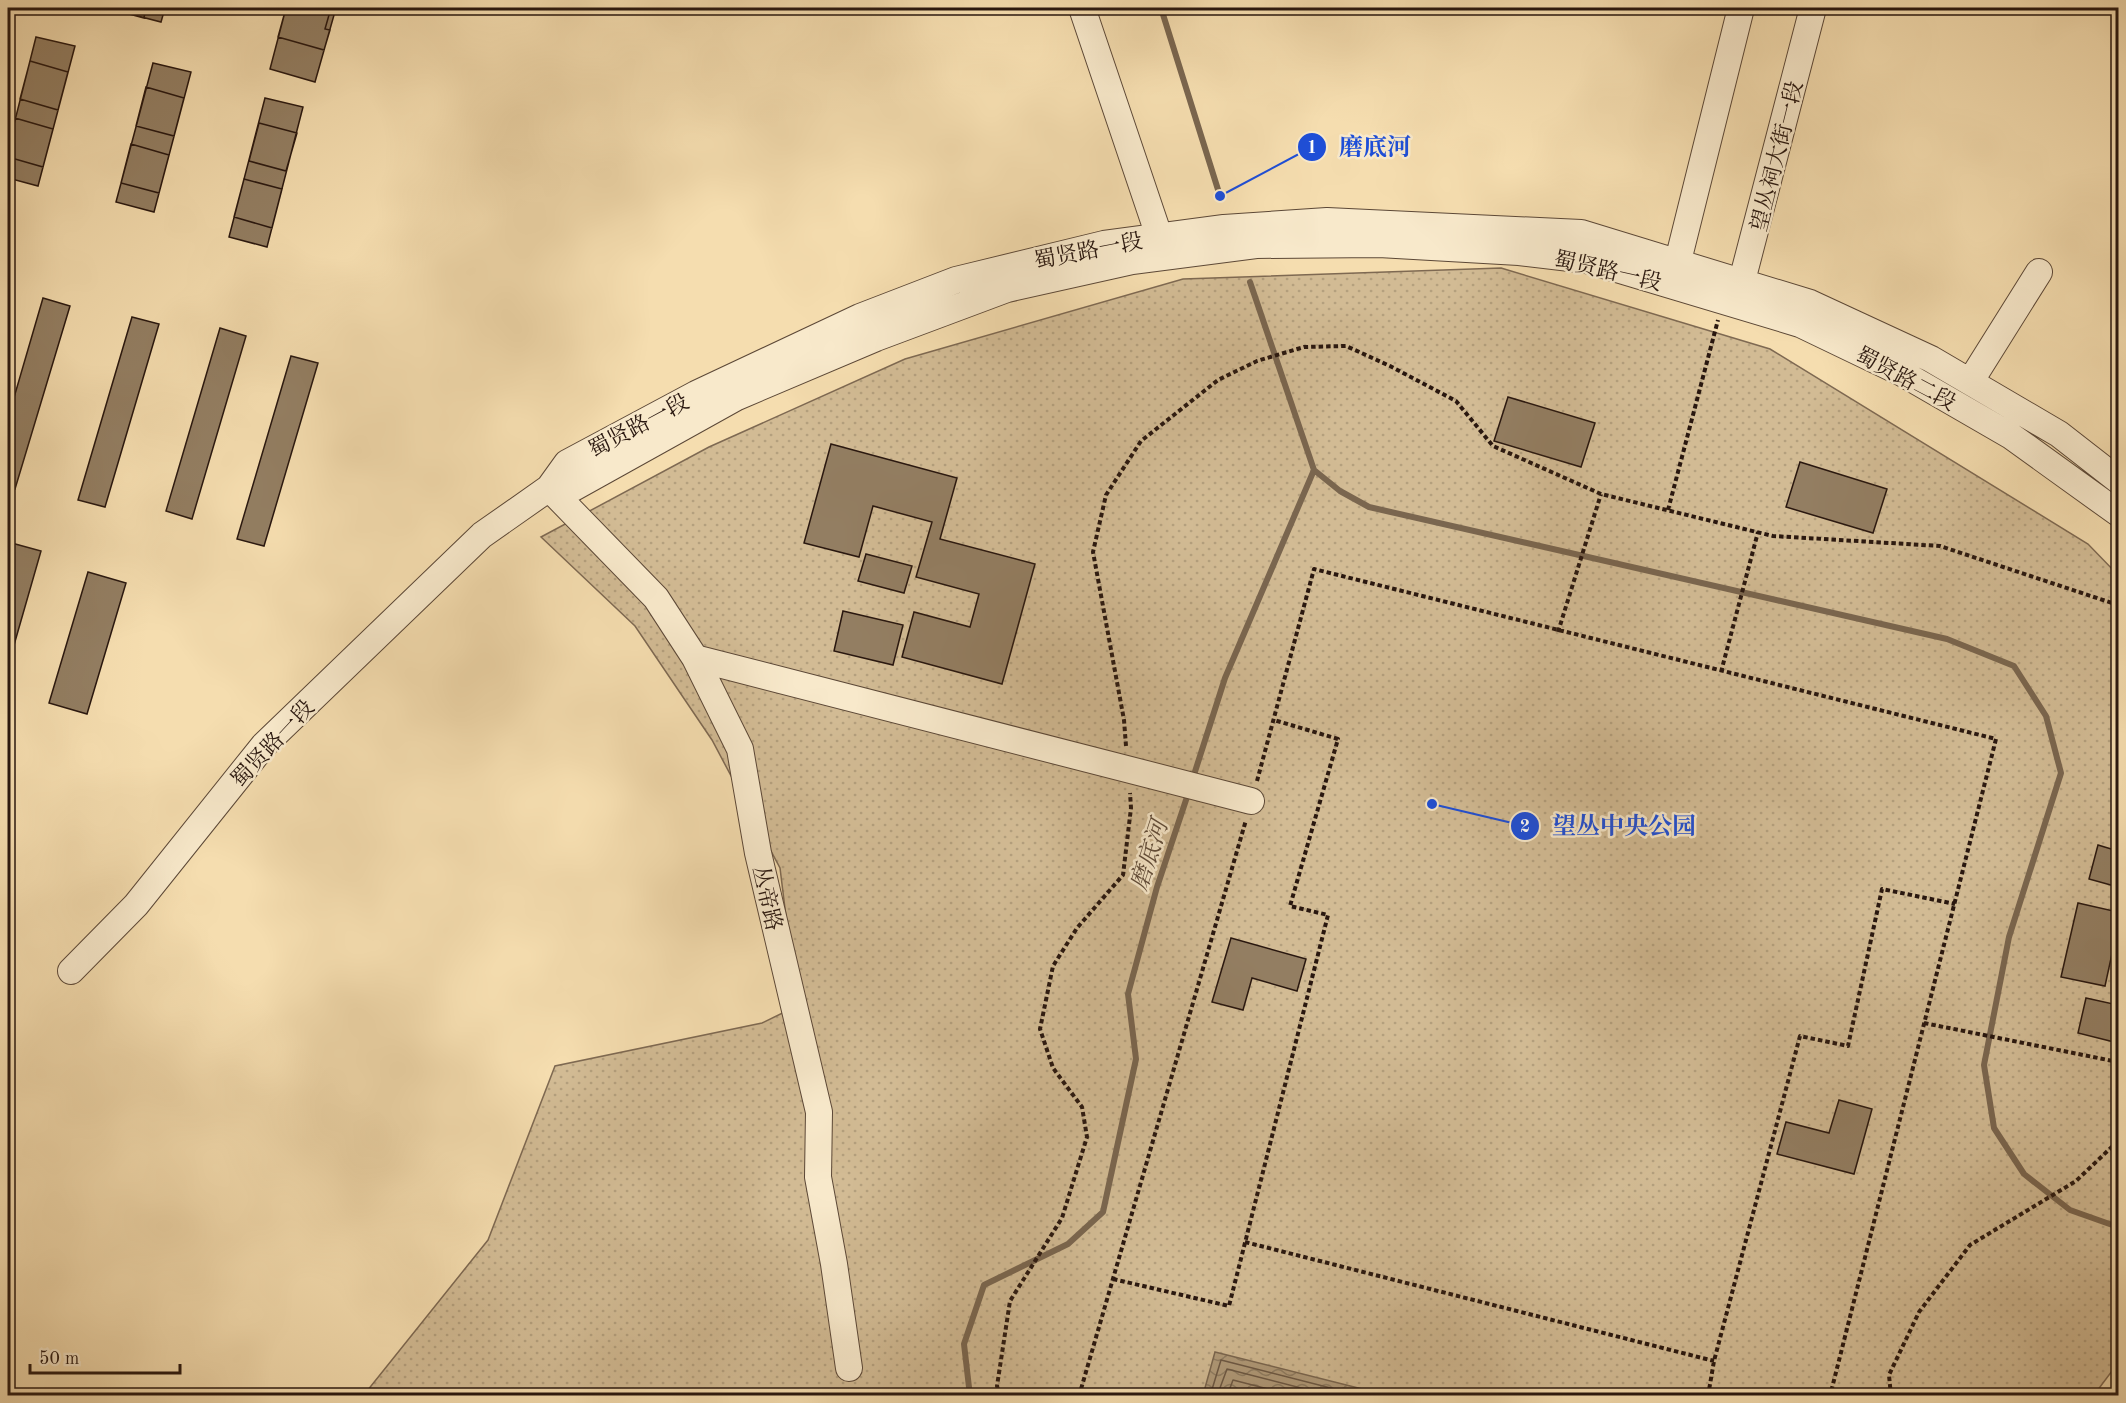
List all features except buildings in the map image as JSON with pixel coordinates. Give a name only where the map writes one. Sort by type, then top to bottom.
[{"type":"street","points":[[1082,8],[1159,236]]},
{"type":"street","points":[[1675,274],[1741,8]]},
{"type":"street","name":"望丛祠大街一段","points":[[1734,296],[1813,8]]},
{"type":"street","name":"蜀贤路一段","points":[[71,971],[136,904],[264,745],[482,535],[549,488],[567,464],[696,394],[860,317],[956,280],[1104,244],[1224,228],[1328,221],[1581,233],[1675,274]]},
{"type":"street","name":"蜀贤路一段","points":[[549,488],[568,490],[737,398],[876,338],[1007,289],[1132,261],[1256,245],[1379,244],[1519,252],[1675,274]]},
{"type":"street","points":[[1970,382],[2039,272]]},
{"type":"street","name":"蜀贤路二段","points":[[1675,274],[1800,324],[1902,373],[2011,436],[2118,513]]},
{"type":"street","name":"蜀贤路二段","points":[[1734,296],[1810,303],[1931,359],[2059,435],[2118,480]]},
{"type":"street","name":"丛帝路","points":[[549,488],[656,598],[695,658],[740,748],[758,853],[819,1112],[818,1177],[834,1264],[849,1368]]},
{"type":"street","points":[[695,658],[1251,801]]},
{"type":"path","points":[[1668,510],[1734,296]]},
{"type":"path","points":[[1257,361],[1304,347],[1346,346],[1456,401],[1492,446],[1601,495],[1773,536],[1940,546],[2118,605]]},
{"type":"path","points":[[1558,632],[1601,495]]},
{"type":"path","points":[[1721,672],[1758,532]]},
{"type":"path","points":[[1079,1395],[1251,801],[1314,569],[1558,632],[1996,739],[1830,1395]]},
{"type":"path","points":[[1113,1279],[1229,1306],[1328,915],[1290,906],[1338,739],[1274,720]]},
{"type":"path","points":[[1708,1395],[1713,1361],[1800,1036],[1848,1046],[1882,889],[1955,904]]},
{"type":"path","points":[[1924,1023],[2118,1062]]},
{"type":"path","points":[[1891,1395],[1889,1375],[1919,1312],[1970,1245],[2076,1181],[2118,1141]]},
{"type":"path","points":[[1245,1242],[1713,1361]]},
{"type":"path","points":[[1000,1395],[997,1386],[1010,1301],[1040,1250]]},
{"type":"shaded area","points":[[1501,268],[1770,349],[2088,544],[2118,575],[2118,1363],[2094,1395],[363,1396],[488,1240],[555,1066],[762,1023],[797,1006],[780,868],[712,740],[635,626],[541,537],[709,447],[905,359],[1183,279]]},
{"type":"water","points":[[1215,1352],[1386,1395],[1203,1395]]},
{"type":"waterway","name":"磨底河","points":[[1161,8],[1220,196]]},
{"type":"waterway","name":"磨底河","points":[[1192,781],[1225,678],[1314,470],[1250,282]]},
{"type":"waterway","points":[[1314,470],[1340,491],[1369,507],[1947,639],[2014,666],[2046,716],[2061,773],[2009,937],[1984,1065],[1994,1128],[2024,1174],[2070,1210],[2118,1227]]},
{"type":"waterway","name":"磨底河","points":[[970,1396],[964,1344],[984,1285],[1068,1244],[1103,1212],[1136,1059],[1128,994],[1157,887],[1189,791]]},
{"type":"place","name":"磨底河","points":[[1220,196]]},
{"type":"place","name":"望丛中央公园","points":[[1432,804]]}]
